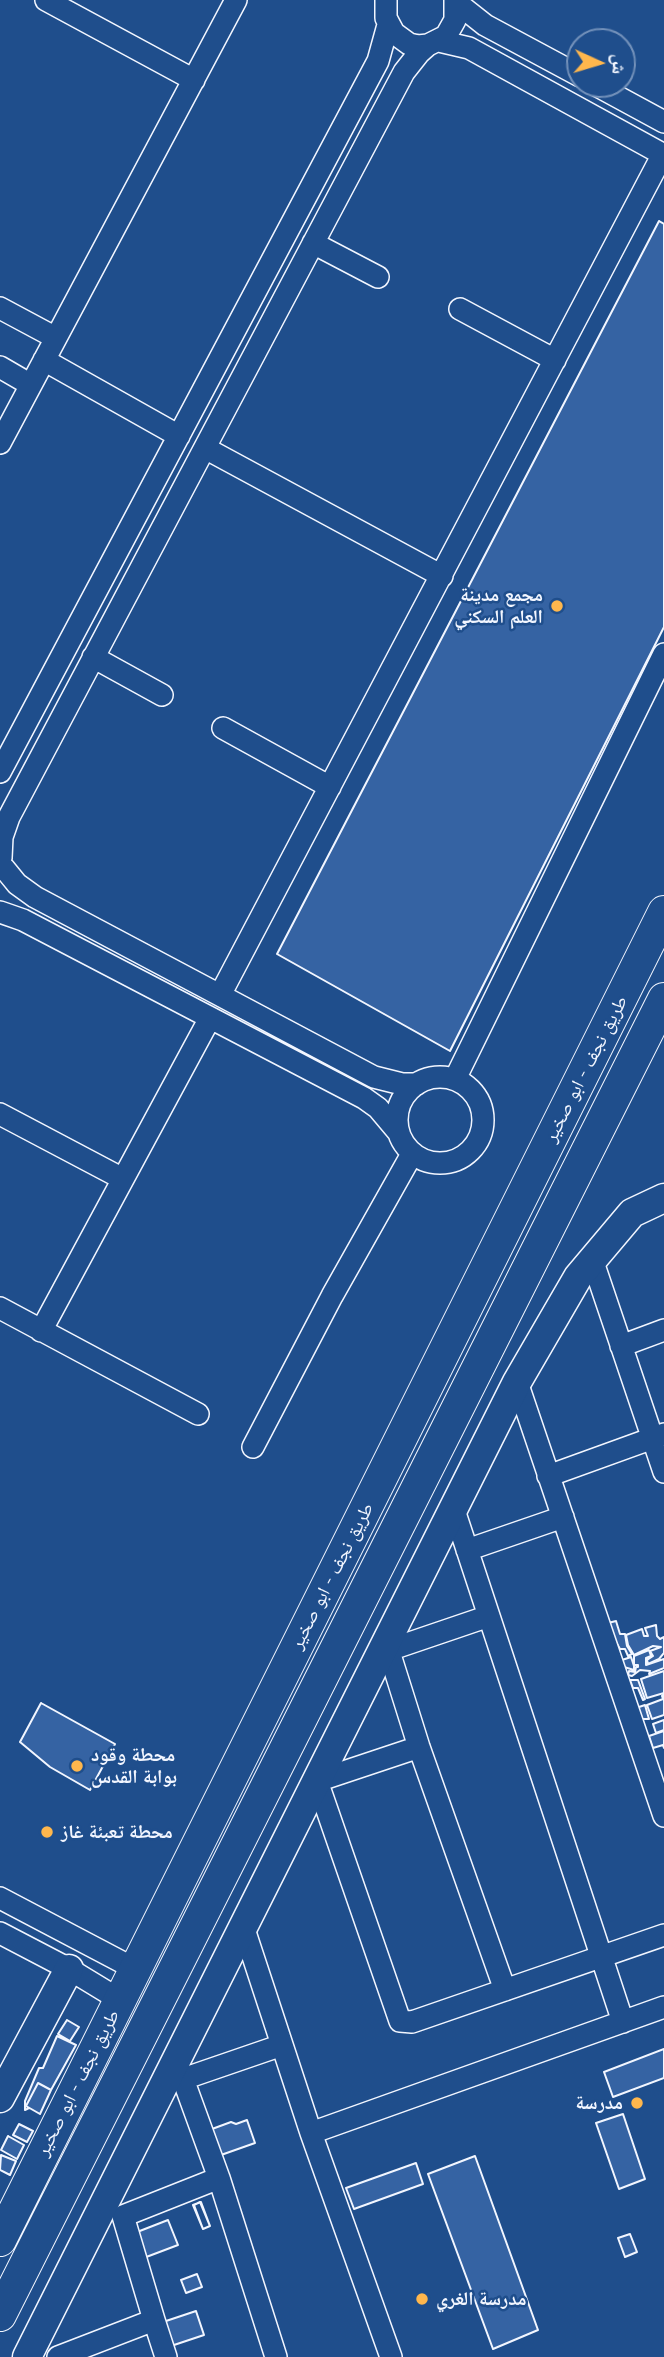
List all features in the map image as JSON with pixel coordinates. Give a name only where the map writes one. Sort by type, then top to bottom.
[{"type":"highway","name":"طريق نجف - ابو صخير","points":[[0,2240],[664,912]]},
{"type":"highway","name":"طريق نجف - ابو صخير","points":[[0,2315],[664,999]]},
{"type":"main road","points":[[45,2353],[180,2071],[243,1926],[388,1646],[453,1507],[517,1382],[578,1277],[592,1259],[632,1213],[664,1198]]},
{"type":"main road","points":[[0,2098],[69,1969]]},
{"type":"street","points":[[46,0],[194,80]]},
{"type":"street","points":[[0,443],[236,0]]},
{"type":"street","points":[[220,995],[664,155],[469,48],[434,43],[409,44],[394,33],[387,14],[370,0]]},
{"type":"street","points":[[0,892],[4,878],[2,837],[9,817],[404,72],[419,53],[452,29],[457,11],[456,1]]},
{"type":"street","points":[[456,1],[485,25],[566,68]]},
{"type":"street","points":[[0,772],[378,61],[387,14]]},
{"type":"street","points":[[620,98],[664,122]]},
{"type":"street","points":[[313,243],[378,277]]},
{"type":"street","points":[[460,309],[555,360]]},
{"type":"street","points":[[2,311],[56,338]]},
{"type":"street","points":[[44,360],[179,436]]},
{"type":"street","points":[[0,368],[31,385]]},
{"type":"street","points":[[205,448],[442,576]]},
{"type":"street","points":[[455,1079],[664,654]]},
{"type":"street","points":[[93,657],[162,695]]},
{"type":"street","points":[[223,728],[330,787]]},
{"type":"street","points":[[2,861],[18,884],[34,897],[374,1077],[402,1084],[417,1084]]},
{"type":"street","points":[[0,912],[23,919],[364,1098],[378,1108],[412,1154],[427,1162],[444,1164],[460,1159],[474,1149],[482,1134],[484,1117],[480,1101],[469,1087],[455,1079],[429,1078],[407,1093],[400,1105],[397,1119],[399,1133]]},
{"type":"street","points":[[41,1331],[210,1018]]},
{"type":"street","points":[[0,1114],[123,1179]]},
{"type":"street","points":[[253,1447],[332,1296],[412,1154]]},
{"type":"street","points":[[592,1259],[621,1346],[658,1436],[664,1472]]},
{"type":"street","points":[[0,1308],[198,1414]]},
{"type":"street","points":[[621,1346],[664,1330]]},
{"type":"street","points":[[517,1382],[664,1816]]},
{"type":"street","points":[[548,1476],[658,1436]]},
{"type":"street","points":[[453,1507],[623,2022]]},
{"type":"street","points":[[467,1550],[563,1517]]},
{"type":"street","points":[[489,1616],[388,1646],[419,1747],[505,1990]]},
{"type":"street","points":[[419,1747],[317,1781],[400,2021],[412,2022],[664,1936]]},
{"type":"street","points":[[0,1898],[135,1969]]},
{"type":"street","points":[[243,1926],[310,2133],[391,2357]]},
{"type":"street","points":[[0,1933],[69,1969],[120,2000]]},
{"type":"street","points":[[310,2133],[664,2007]]},
{"type":"street","points":[[276,2357],[219,2178],[180,2071],[282,2045]]},
{"type":"street","points":[[166,2357],[114,2211],[219,2178]]},
{"type":"street","points":[[45,2353],[154,2320]]},
{"type":"building","points":[[659,221],[664,224],[664,627],[450,1051],[277,954]]},
{"type":"building","points":[[616,1621],[620,1634],[625,1634],[632,1654],[628,1656],[625,1649],[620,1649],[612,1635],[608,1623]]},
{"type":"building","points":[[656,1625],[657,1636],[660,1639],[664,1637],[664,1653],[659,1659],[648,1664],[647,1660],[653,1656],[650,1651],[661,1647],[653,1646],[634,1655],[626,1635],[642,1629],[644,1636],[648,1636],[645,1628]]},
{"type":"building","points":[[649,1650],[651,1656],[646,1658],[646,1665],[664,1659],[664,1668],[649,1674],[650,1671],[640,1670],[632,1676],[628,1675],[629,1671],[635,1672],[638,1667],[634,1665],[634,1656]]},
{"type":"building","points":[[631,1657],[634,1670],[624,1667],[619,1661]]},
{"type":"building","points":[[664,1671],[664,1693],[647,1698],[641,1679]]},
{"type":"building","points":[[630,1680],[638,1680],[645,1699],[643,1700],[638,1688],[633,1688]]},
{"type":"building","points":[[664,1695],[664,1715],[652,1719],[647,1705],[663,1699]]},
{"type":"building","points":[[41,1703],[115,1744],[90,1790],[50,1767],[20,1742]]},
{"type":"building","points":[[645,1705],[649,1719],[643,1719],[641,1722],[636,1708]]},
{"type":"building","points":[[664,1720],[664,1730],[656,1733],[653,1724]]},
{"type":"building","points":[[664,1731],[664,1748],[663,1745],[653,1748],[649,1736]]},
{"type":"building","points":[[67,2020],[79,2027],[70,2041],[58,2034]]},
{"type":"building","points":[[57,2036],[76,2045],[51,2090],[38,2083],[26,2106],[29,2108],[25,2110],[25,2101],[39,2068],[43,2068]]},
{"type":"building","points":[[664,2049],[664,2078],[613,2097],[604,2072]]},
{"type":"building","points":[[38,2083],[51,2090],[40,2114],[26,2106]]},
{"type":"building","points":[[623,2114],[645,2179],[619,2189],[596,2123]]},
{"type":"building","points":[[247,2120],[255,2143],[221,2155],[212,2129]]},
{"type":"building","points":[[19,2124],[33,2131],[27,2142],[13,2135]]},
{"type":"building","points":[[8,2136],[24,2145],[17,2159],[1,2150]]},
{"type":"building","points":[[1,2155],[16,2161],[10,2175],[0,2170]]},
{"type":"building","points":[[475,2156],[538,2330],[493,2349],[428,2174]]},
{"type":"building","points":[[416,2163],[423,2184],[354,2209],[346,2188]]},
{"type":"building","points":[[200,2202],[210,2226],[203,2229],[194,2205]]},
{"type":"building","points":[[201,2202],[210,2226],[203,2229],[193,2205]]},
{"type":"building","points":[[168,2220],[178,2245],[141,2259],[132,2234]]},
{"type":"building","points":[[630,2234],[637,2252],[625,2257],[618,2238]]},
{"type":"building","points":[[197,2274],[202,2287],[186,2293],[181,2280]]},
{"type":"building","points":[[196,2311],[204,2335],[171,2346],[163,2322]]},
{"type":"place","name":"مجمع مدينة العلم السكني","points":[[557,606]]},
{"type":"place","name":"محطة وقود بوابة القدس","points":[[77,1766]]},
{"type":"place","name":"محطة تعبئة غاز","points":[[47,1832]]},
{"type":"place","name":"مدرسة","points":[[637,2103]]},
{"type":"place","name":"مدرسة الغري","points":[[422,2299]]}]
